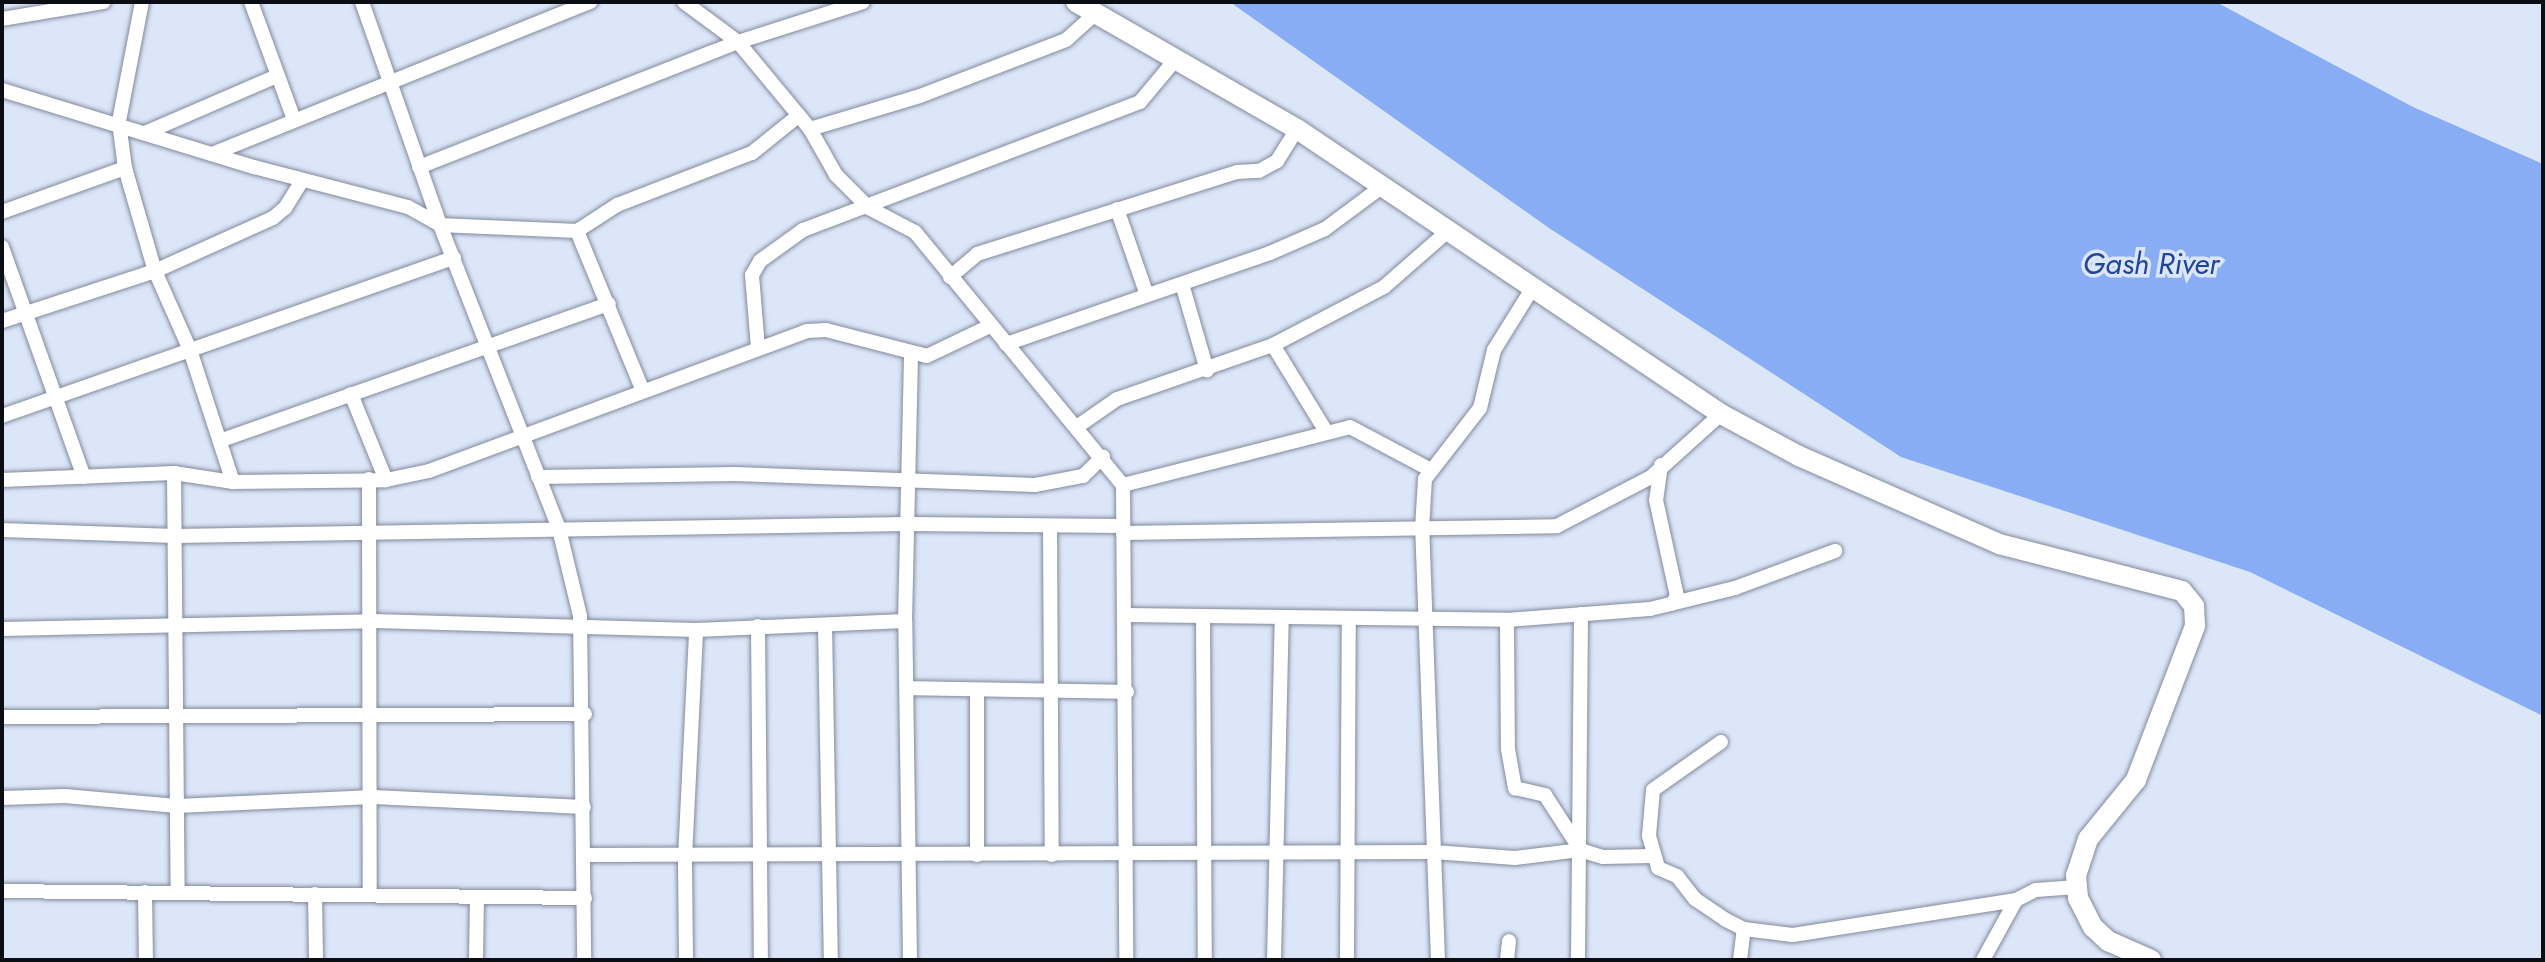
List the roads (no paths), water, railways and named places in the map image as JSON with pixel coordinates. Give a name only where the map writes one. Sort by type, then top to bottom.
[{"type":"main road","points":[[1076,2],[1297,129],[1380,188],[1721,414],[1967,532],[2065,565],[2171,585],[2191,600],[2195,626],[2140,773],[2088,839],[2078,864],[2077,887],[2082,909],[2100,935],[2151,960]]},
{"type":"street","points":[[2,19],[58,6],[104,2]]},
{"type":"street","points":[[142,2],[119,122],[125,168],[155,271],[190,350],[222,440],[233,482]]},
{"type":"street","points":[[251,2],[293,117]]},
{"type":"street","points":[[362,2],[440,225],[520,438],[559,529],[581,626],[585,714],[584,960]]},
{"type":"street","points":[[212,154],[293,117],[591,2]]},
{"type":"street","points":[[684,2],[738,42],[810,129],[836,175],[869,208],[907,225],[1078,426],[1123,485],[1127,692],[1126,960]]},
{"type":"street","points":[[419,167],[738,42],[863,2]]},
{"type":"street","points":[[810,129],[920,96],[1066,40],[1095,14]]},
{"type":"street","points":[[758,348],[750,283],[755,267],[815,224],[869,208],[1140,102],[1176,59]]},
{"type":"street","points":[[145,133],[277,76]]},
{"type":"street","points":[[2,90],[119,122],[145,133],[302,181],[408,207],[440,225],[577,231],[617,205],[752,153],[798,116]]},
{"type":"street","points":[[950,277],[977,254],[1237,172],[1259,171],[1277,161],[1297,129]]},
{"type":"street","points":[[2,212],[125,168]]},
{"type":"street","points":[[2,321],[155,271],[278,215],[302,181]]},
{"type":"street","points":[[1006,344],[1182,284],[1320,232],[1380,188]]},
{"type":"street","points":[[1117,209],[1147,295]]},
{"type":"street","points":[[577,231],[642,389]]},
{"type":"street","points":[[1078,426],[1117,399],[1273,345],[1384,287],[1448,231]]},
{"type":"street","points":[[2,247],[84,477]]},
{"type":"street","points":[[2,416],[454,258]]},
{"type":"street","points":[[1182,284],[1207,370]]},
{"type":"street","points":[[1438,960],[1422,529],[1429,469],[1480,408],[1494,350],[1532,289]]},
{"type":"street","points":[[222,440],[609,304]]},
{"type":"street","points":[[2,480],[174,473],[233,482],[386,480],[429,471],[642,389],[816,330],[911,354],[938,354],[990,326]]},
{"type":"street","points":[[1273,345],[1325,430]]},
{"type":"street","points":[[910,960],[905,621],[911,354]]},
{"type":"street","points":[[351,394],[386,480]]},
{"type":"street","points":[[2,530],[175,536],[906,524],[1123,530],[1557,526],[1624,495],[1721,414]]},
{"type":"street","points":[[1123,485],[1325,430],[1350,427],[1429,469]]},
{"type":"street","points":[[538,477],[735,474],[908,484],[1035,485],[1083,476],[1103,457]]},
{"type":"street","points":[[1661,464],[1656,500],[1677,596],[1672,604]]},
{"type":"street","points":[[174,473],[178,892]]},
{"type":"street","points":[[369,479],[373,621],[370,895]]},
{"type":"street","points":[[1050,526],[1052,855]]},
{"type":"street","points":[[1125,615],[1349,619],[1427,615],[1507,620],[1581,614],[1672,604],[1735,588],[1835,551]]},
{"type":"street","points":[[1578,960],[1581,614]]},
{"type":"street","points":[[1203,617],[1205,960]]},
{"type":"street","points":[[1274,960],[1273,853],[1282,619]]},
{"type":"street","points":[[1347,960],[1349,619]]},
{"type":"street","points":[[1507,620],[1508,749],[1515,788],[1545,795],[1580,850]]},
{"type":"street","points":[[2,629],[176,628],[373,621],[696,630],[905,621]]},
{"type":"street","points":[[825,625],[831,960]]},
{"type":"street","points":[[758,626],[763,855],[761,960]]},
{"type":"street","points":[[686,960],[685,858],[696,630]]},
{"type":"street","points":[[907,688],[1127,692]]},
{"type":"street","points":[[977,690],[977,855]]},
{"type":"street","points":[[2,717],[371,718],[585,714]]},
{"type":"street","points":[[1721,742],[1653,790],[1651,856],[1658,868],[1677,876],[1695,899],[1744,929],[1793,935],[2016,900],[2036,890],[2077,887]]},
{"type":"street","points":[[2,798],[65,796],[177,806],[373,797],[584,807]]},
{"type":"street","points":[[585,855],[685,858],[1434,852],[1515,858],[1580,850],[1603,857],[1651,856]]},
{"type":"street","points":[[2,891],[585,898]]},
{"type":"street","points":[[145,892],[146,960]]},
{"type":"street","points":[[315,894],[316,960]]},
{"type":"street","points":[[476,960],[477,897]]},
{"type":"street","points":[[1983,960],[2016,900]]},
{"type":"street","points":[[1740,960],[1744,929]]},
{"type":"street","points":[[1507,960],[1509,941]]},
{"type":"water","name":"Gash River","points":[[1230,2],[2216,2],[2413,107],[2543,164],[2543,716],[2250,572],[1901,457],[1549,228]]}]
